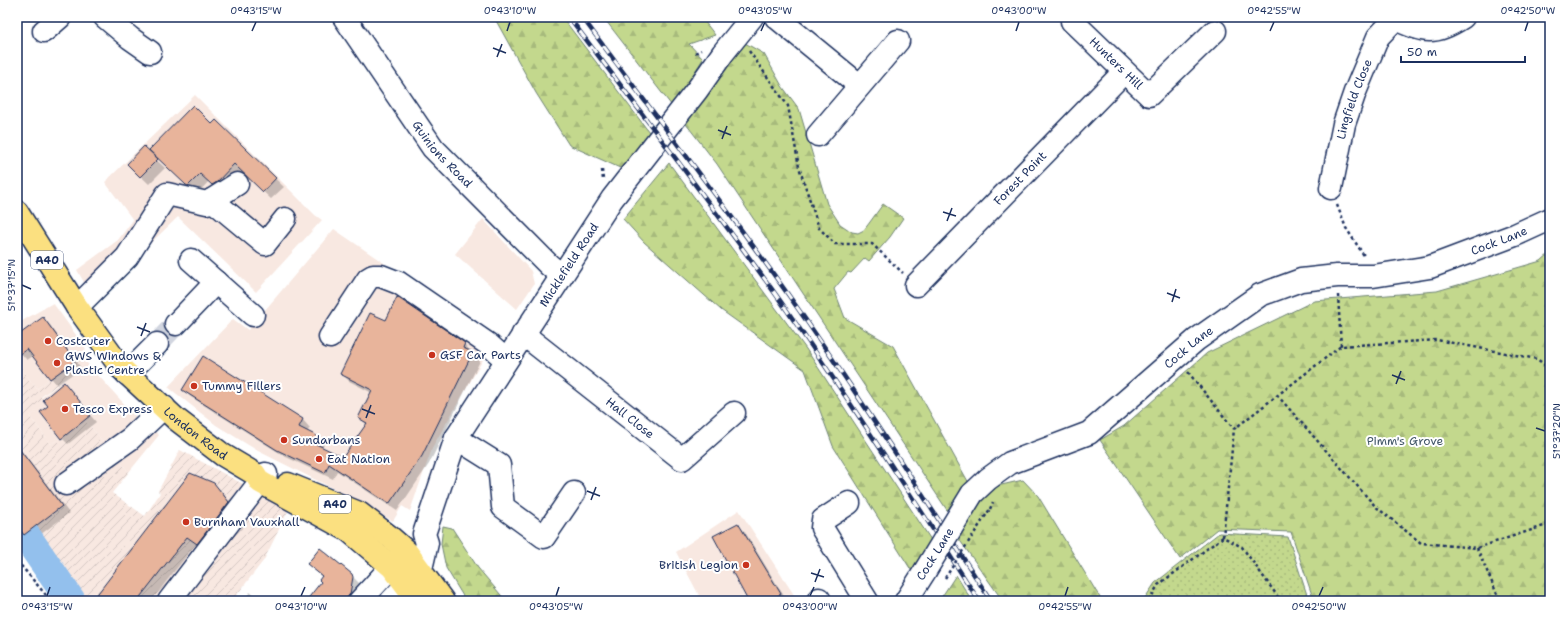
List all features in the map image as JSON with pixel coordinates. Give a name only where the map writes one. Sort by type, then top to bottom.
[{"type":"main road","name":"London Road","points":[[17,212],[78,308],[121,368],[164,407],[223,455],[348,530],[415,585],[443,601]]},
{"type":"main road","name":"London Road","points":[[260,477],[359,514],[406,551],[415,585]]},
{"type":"street","points":[[105,17],[130,38],[150,52]]},
{"type":"street","name":"Guinions Road","points":[[344,17],[433,148],[549,265],[562,275]]},
{"type":"street","name":"Micklefield Road","points":[[415,585],[427,543],[424,534],[456,438],[612,199],[752,17]]},
{"type":"street","points":[[776,17],[859,86]]},
{"type":"street","name":"Hunters Hill","points":[[1072,17],[1072,21],[1124,72],[1150,95],[1215,31]]},
{"type":"street","name":"Lingfield Close","points":[[1331,188],[1344,124],[1378,37],[1396,18],[1422,30],[1429,31],[1445,27],[1463,17]]},
{"type":"street","points":[[818,135],[898,41]]},
{"type":"street","name":"Forest Point","points":[[916,285],[1124,72]]},
{"type":"street","points":[[78,308],[128,257],[167,194],[207,203],[236,184]]},
{"type":"street","points":[[212,200],[265,244],[285,218]]},
{"type":"street","name":"Cock Lane","points":[[906,601],[935,574],[972,494],[988,479],[1010,463],[1089,433],[1196,340],[1260,295],[1301,280],[1337,276],[1374,276],[1430,267],[1515,235],[1550,219]]},
{"type":"street","points":[[191,260],[253,315]]},
{"type":"street","points":[[330,337],[368,278],[373,276],[382,276],[399,283],[488,344],[506,360]]},
{"type":"street","points":[[176,324],[216,282]]},
{"type":"street","name":"Hall Close","points":[[523,334],[682,459],[734,413]]},
{"type":"street","points":[[128,374],[157,344]]},
{"type":"street","points":[[66,484],[130,440],[164,407]]},
{"type":"street","points":[[456,438],[499,465],[503,507],[544,537],[574,493]]},
{"type":"street","points":[[169,601],[260,477]]},
{"type":"street","points":[[849,503],[824,520],[822,528],[867,601]]},
{"type":"street","points":[[360,601],[406,551],[415,538],[424,534]]},
{"type":"street","points":[[392,601],[415,585]]},
{"type":"path","points":[[736,38],[747,49],[788,106],[799,167],[819,228],[835,244],[872,244],[916,285]]},
{"type":"path","points":[[1331,188],[1346,228],[1367,259],[1374,276]]},
{"type":"path","points":[[1337,276],[1341,346]]},
{"type":"path","points":[[1234,429],[1341,346],[1437,340],[1536,359],[1550,369]]},
{"type":"path","points":[[1149,601],[1158,584],[1223,537],[1234,429],[1177,357]]},
{"type":"path","points":[[1277,395],[1375,506],[1421,543],[1477,548],[1550,524]]},
{"type":"path","points":[[935,574],[990,509]]},
{"type":"path","points":[[1223,537],[1242,547],[1281,601]]},
{"type":"path","points":[[1477,548],[1500,601]]},
{"type":"path","points":[[17,561],[51,601]]},
{"type":"shaded area","points":[[195,95],[315,215],[322,220],[256,292],[178,217],[93,298],[77,270],[118,240],[133,220],[105,182]]},
{"type":"shaded area","points":[[483,219],[531,271],[534,284],[517,309],[455,254]]},
{"type":"shaded area","points":[[334,229],[495,339],[433,446],[410,511],[402,506],[393,521],[344,494],[258,451],[216,425],[168,387],[233,319],[248,330]]},
{"type":"shaded area","points":[[53,303],[86,349],[37,389],[17,362],[17,324]]},
{"type":"shaded area","points":[[80,354],[86,362],[41,397],[46,403],[30,417],[51,444],[85,420],[129,472],[112,493],[145,516],[160,493],[158,491],[180,450],[289,509],[264,560],[232,601],[75,601],[40,560],[17,528],[17,362],[37,389]]},
{"type":"shaded area","points":[[86,362],[136,417],[159,435],[129,472],[85,420],[51,444],[30,417],[45,403],[41,398]]},
{"type":"shaded area","points":[[739,510],[798,601],[702,601],[676,552]]},
{"type":"green space","points":[[494,17],[562,17],[652,136],[620,168],[569,145],[536,93]]},
{"type":"green space","points":[[603,17],[701,17],[715,35],[689,44],[703,59],[687,84],[699,99],[745,43],[764,54],[782,86],[799,109],[827,204],[840,224],[852,232],[858,233],[864,230],[883,204],[903,218],[890,237],[869,261],[865,258],[851,273],[848,272],[834,289],[845,318],[893,346],[970,485],[947,510],[717,164]]},
{"type":"green space","points":[[669,163],[806,349],[933,543],[913,573],[833,446],[805,370],[721,310],[644,242],[623,219]]},
{"type":"green space","name":"Pimm's Grove","points":[[1550,253],[1550,601],[1314,601],[1291,532],[1217,529],[1180,559],[1100,440],[1124,426],[1207,353],[1314,301],[1437,291],[1541,261]]},
{"type":"green space","points":[[1023,480],[1038,496],[1102,601],[1003,601],[956,535],[980,501],[993,487]]},
{"type":"green space","points":[[443,526],[452,528],[478,568],[506,601],[466,601],[446,568],[441,544]]},
{"type":"green space","points":[[1219,533],[1288,537],[1309,601],[1143,601],[1155,583]]},
{"type":"green space","points":[[956,575],[972,601],[939,601]]},
{"type":"building","points":[[193,105],[212,124],[216,120],[276,178],[263,192],[234,164],[217,182],[212,185],[200,174],[188,186],[149,150]]},
{"type":"building","points":[[144,146],[158,159],[140,177],[127,164]]},
{"type":"building","points":[[397,297],[465,343],[463,348],[473,352],[422,456],[389,504],[329,464],[325,473],[277,450],[182,390],[203,356],[303,419],[299,427],[317,436],[314,443],[343,457],[367,423],[358,418],[372,390],[340,374],[370,313],[386,320]]},
{"type":"building","points":[[43,317],[75,361],[50,379],[27,349],[17,356],[17,336]]},
{"type":"building","name":"Tesco Express","points":[[64,382],[91,415],[61,439],[40,412],[48,406],[43,400]]},
{"type":"building","points":[[17,446],[62,506],[24,535],[17,526]]},
{"type":"building","name":"Burnham Vauxhall","points":[[190,473],[214,483],[229,502],[197,544],[187,537],[137,601],[92,601]]},
{"type":"building","name":"British Legion","points":[[738,523],[781,594],[769,601],[748,601],[713,536]]},
{"type":"building","points":[[320,548],[352,574],[353,577],[350,594],[344,601],[306,601],[321,582],[319,580],[322,576],[307,564]]},
{"type":"waterway","points":[[17,523],[71,601]]},
{"type":"tunnel","points":[[157,344],[176,324]]},
{"type":"railway","points":[[569,17],[779,299],[880,449],[979,601]]},
{"type":"railway","points":[[582,17],[787,293],[865,407],[991,601]]},
{"type":"place","name":"Costcuter","points":[[48,341]]},
{"type":"place","name":"GSF Car Parts","points":[[432,355]]},
{"type":"place","name":"GWS Windows & Plastic Centre","points":[[57,363]]},
{"type":"place","name":"Tummy Fillers","points":[[194,386]]},
{"type":"place","name":"Tesco Express","points":[[65,409]]},
{"type":"place","name":"Sundarbans","points":[[284,440]]},
{"type":"place","name":"Eat Nation","points":[[319,459]]},
{"type":"place","name":"Burnham Vauxhall","points":[[186,522]]},
{"type":"place","name":"British Legion","points":[[746,565]]}]
